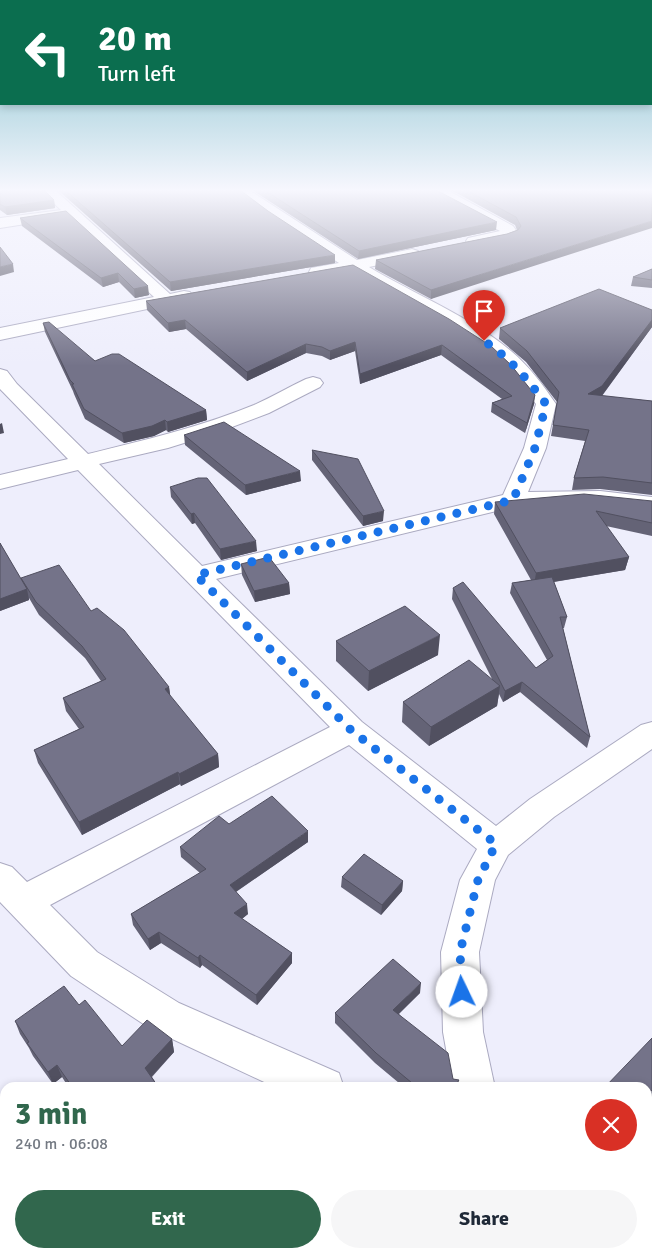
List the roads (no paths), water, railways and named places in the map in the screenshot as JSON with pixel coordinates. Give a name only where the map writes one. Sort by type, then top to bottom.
[{"type":"street","points":[[111,249],[166,299]]},
{"type":"street","points":[[328,249],[453,321],[499,351],[524,375],[546,404],[535,448],[513,500]]},
{"type":"street","points":[[299,276],[431,250]]},
{"type":"street","points":[[0,334],[204,292]]},
{"type":"street","points":[[0,375],[10,388],[351,730],[496,844]]},
{"type":"street","points":[[0,482],[160,442],[262,409],[313,383]]},
{"type":"street","points":[[196,575],[513,500],[574,496],[622,498],[652,504]]},
{"type":"street","points":[[311,1082],[165,1016],[84,964],[12,890],[351,730]]},
{"type":"street","points":[[473,1082],[463,1032],[460,952],[478,880],[496,844],[542,808],[652,733]]}]
